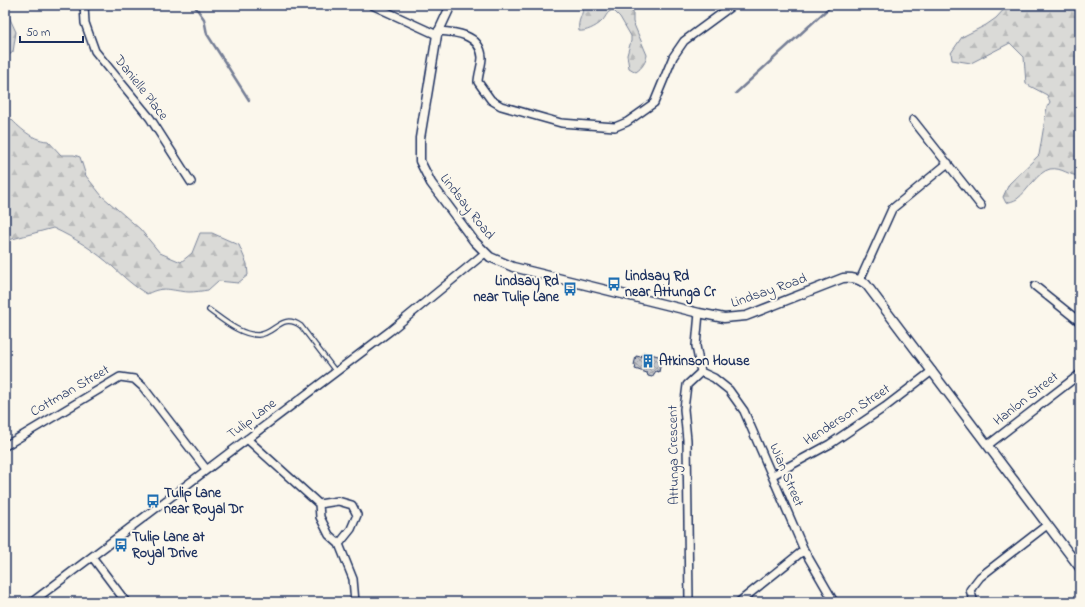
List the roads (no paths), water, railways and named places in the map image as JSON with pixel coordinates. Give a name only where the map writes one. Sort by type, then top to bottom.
[{"type":"street","name":"Danielle Place","points":[[84,5],[85,24],[95,51],[150,118],[191,182]]},
{"type":"street","points":[[372,5],[437,33],[458,32],[469,37],[477,45],[482,58],[478,82],[491,100],[501,106],[561,123],[614,127],[627,122],[654,103],[673,57],[684,41],[733,5]]},
{"type":"street","name":"Lindsay Road","points":[[451,5],[437,33],[420,138],[420,161],[430,183],[474,241],[497,261],[513,267],[724,318],[741,317],[843,278],[850,277],[860,280]]},
{"type":"street","points":[[913,120],[981,206]]},
{"type":"street","points":[[948,163],[892,209],[860,280],[866,284],[1080,568]]},
{"type":"street","name":"Tulip Lane","points":[[32,602],[93,558],[206,469],[390,331],[485,252]]},
{"type":"street","points":[[1035,286],[1080,322]]},
{"type":"street","points":[[699,313],[696,346],[701,372]]},
{"type":"street","name":"Henderson Street","points":[[773,475],[830,444],[885,407],[932,371]]},
{"type":"street","name":"Wian Street","points":[[701,372],[714,378],[729,390],[744,411],[773,475],[804,550],[834,602]]},
{"type":"street","name":"Attunga Crescent","points":[[689,602],[687,440],[684,409],[687,385],[701,372]]},
{"type":"street","name":"Hanlon Street","points":[[988,445],[1080,374]]},
{"type":"street","name":"Cottman Street","points":[[5,446],[27,431],[120,377],[134,380],[143,387],[206,469]]},
{"type":"street","points":[[247,439],[319,504],[320,516],[329,535],[339,544],[353,579],[355,602]]},
{"type":"street","points":[[319,504],[338,501],[352,505],[357,515],[351,529],[339,544]]},
{"type":"street","points":[[974,602],[970,590],[980,577],[1047,525]]},
{"type":"street","points":[[739,602],[804,550]]},
{"type":"street","points":[[93,558],[126,602]]},
{"type":"lane","points":[[209,310],[238,330],[256,335],[284,322],[295,322],[301,326],[336,372]]},
{"type":"waterway","points":[[194,5],[204,19],[207,34],[249,100]]},
{"type":"waterway","points":[[736,93],[832,5]]},
{"type":"place","name":"Lindsay Rd near Attunga Cr","points":[[614,284]]},
{"type":"place","name":"Lindsay Rd near Tulip Lane","points":[[570,289]]},
{"type":"place","name":"Atkinson House","points":[[648,361]]},
{"type":"place","name":"Tulip Lane near Royal Dr","points":[[153,501]]},
{"type":"place","name":"Tulip Lane at Royal Drive","points":[[121,545]]}]
